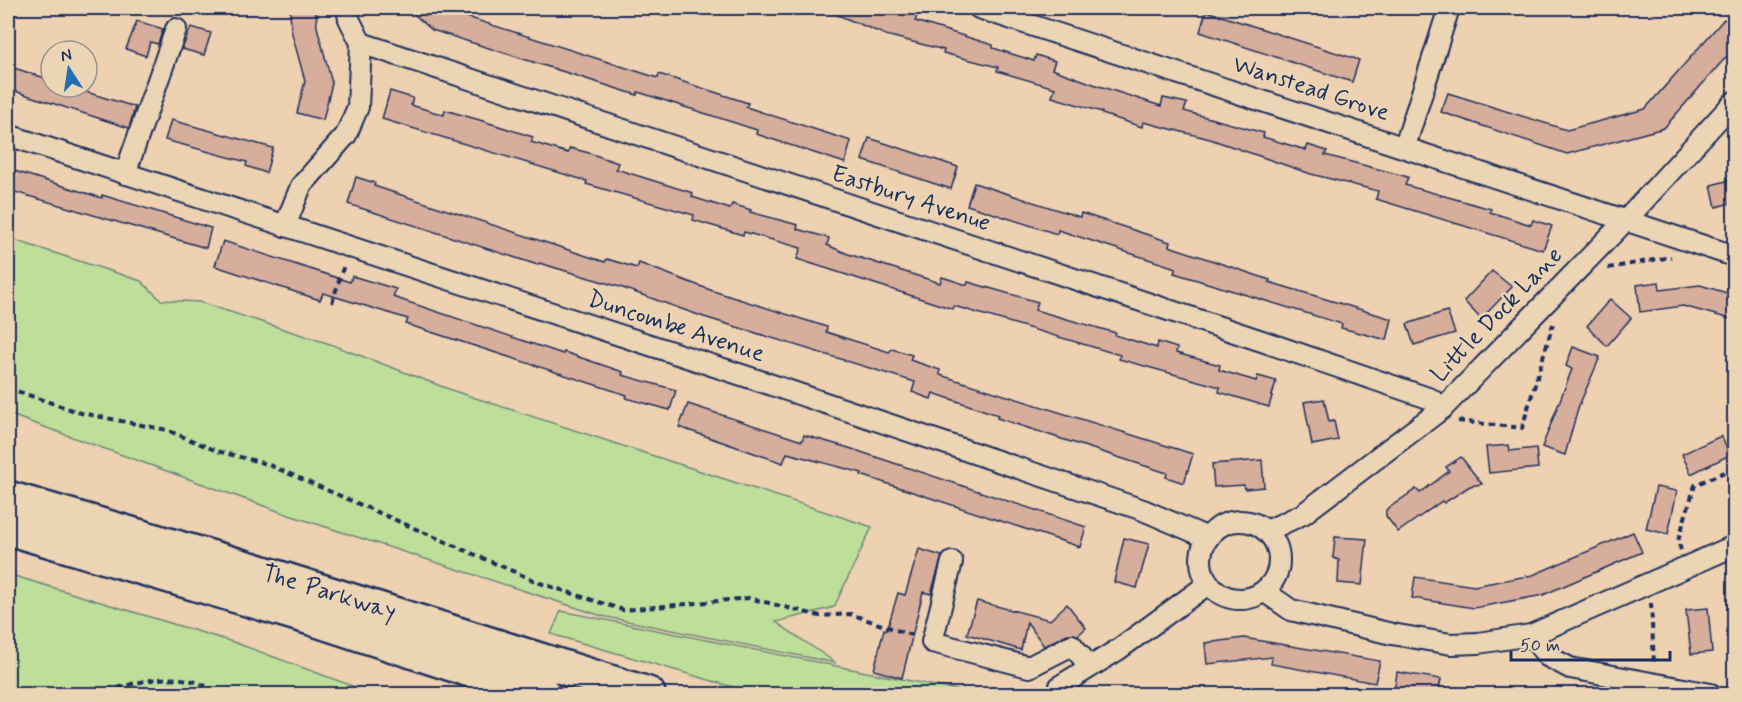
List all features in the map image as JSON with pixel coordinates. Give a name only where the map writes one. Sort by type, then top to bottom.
[{"type":"highway","name":"The Parkway","points":[[8,498],[264,573],[648,694]]},
{"type":"highway","name":"The Parkway","points":[[8,528],[311,618],[543,694]]},
{"type":"highway","points":[[454,665],[521,694]]},
{"type":"street","points":[[285,226],[301,186],[346,135],[358,107],[361,43],[349,19],[347,8]]},
{"type":"street","name":"Wanstead Grove","points":[[979,8],[1405,146],[1734,256]]},
{"type":"street","points":[[1405,146],[1449,8]]},
{"type":"street","points":[[125,174],[176,29]]},
{"type":"street","name":"Eastbury Avenue","points":[[361,43],[1262,341],[1431,399],[1437,412]]},
{"type":"street","name":"Little Dock Lane","points":[[1268,531],[1303,514],[1437,412],[1627,219],[1734,102]]},
{"type":"street","name":"Duncombe Avenue","points":[[8,135],[1131,506],[1208,538]]},
{"type":"street","points":[[1239,520],[1256,524],[1268,531],[1278,546],[1280,565],[1275,581],[1265,592],[1251,599],[1232,599],[1220,595],[1208,584],[1201,567],[1201,551],[1208,538],[1222,525],[1239,520]]},
{"type":"street","points":[[1265,592],[1291,610],[1392,634],[1451,644],[1478,643],[1531,635],[1734,546]]},
{"type":"street","points":[[952,562],[932,642],[1029,667],[1072,645],[1090,667]]},
{"type":"street","points":[[1060,686],[1208,584]]},
{"type":"street","points":[[1531,635],[1547,656],[1570,668],[1711,694]]},
{"type":"path","points":[[332,303],[350,247]]},
{"type":"path","points":[[1572,274],[1713,249]]},
{"type":"path","points":[[1437,412],[1522,428],[1555,318]]},
{"type":"path","points":[[8,388],[81,413],[167,430],[217,451],[267,464],[540,583],[623,610],[749,598],[809,614],[850,614],[932,642]]},
{"type":"path","points":[[1687,567],[1678,541],[1695,485],[1727,471],[1734,474]]},
{"type":"path","points":[[1650,584],[1656,684]]},
{"type":"path","points":[[98,694],[145,681],[183,678],[208,686],[218,694]]},
{"type":"green space","points":[[8,238],[141,281],[161,300],[199,302],[327,343],[454,391],[872,527],[834,607],[776,622],[836,663],[602,616],[289,515],[8,414]]},
{"type":"green space","points":[[8,574],[236,643],[374,694],[8,694]]},
{"type":"green space","points":[[561,611],[976,694],[757,694],[551,634]]},
{"type":"building","points":[[290,8],[316,8],[317,27],[332,83],[323,120],[297,113],[305,81],[291,30]]},
{"type":"building","points":[[407,8],[439,8],[658,78],[659,74],[748,103],[746,107],[851,141],[845,163],[756,134],[757,130],[638,92],[637,95],[432,30]]},
{"type":"building","points":[[821,8],[894,8],[918,14],[915,21],[993,45],[993,48],[1034,61],[1036,55],[1055,61],[1052,69],[1099,86],[1161,106],[1163,98],[1187,103],[1184,111],[1264,133],[1263,137],[1306,150],[1308,145],[1327,151],[1325,155],[1408,177],[1405,185],[1491,209],[1490,212],[1531,225],[1533,220],[1552,226],[1543,250],[1376,199],[1378,191],[1311,174],[1210,139],[1143,122],[1142,127],[1102,114],[1102,112],[1052,97],[1055,88],[997,71],[998,67],[943,53],[944,50],[886,35]]},
{"type":"building","points":[[1206,11],[1359,60],[1352,82],[1200,32]]},
{"type":"building","points":[[1724,19],[1734,27],[1734,48],[1664,128],[1567,154],[1441,112],[1448,93],[1567,130],[1645,109]]},
{"type":"building","points":[[137,21],[163,29],[158,44],[150,42],[146,56],[126,49]]},
{"type":"building","points":[[191,27],[211,33],[204,55],[182,49]]},
{"type":"building","points":[[8,66],[39,76],[39,99],[8,89]]},
{"type":"building","points":[[390,91],[413,98],[411,105],[444,115],[445,110],[483,121],[533,137],[531,142],[568,153],[570,148],[589,153],[618,163],[616,169],[693,193],[692,197],[730,209],[732,204],[751,210],[750,212],[798,225],[797,229],[829,238],[827,245],[848,254],[940,283],[942,277],[967,285],[968,282],[1038,302],[1035,310],[1116,333],[1115,335],[1157,348],[1158,342],[1177,348],[1176,353],[1220,365],[1219,370],[1256,381],[1258,376],[1276,381],[1269,407],[1219,392],[1220,387],[1119,359],[1120,355],[954,306],[953,309],[797,259],[801,248],[744,232],[743,235],[693,220],[694,215],[586,184],[587,181],[382,119]]},
{"type":"building","points":[[99,96],[135,107],[129,128],[39,99],[99,99]]},
{"type":"building","points":[[171,120],[273,148],[266,173],[246,166],[247,162],[165,140]]},
{"type":"building","points":[[869,138],[958,167],[951,189],[862,160]]},
{"type":"building","points":[[8,169],[211,228],[206,248],[8,190]]},
{"type":"building","points":[[356,177],[375,183],[374,186],[605,262],[607,259],[637,268],[639,263],[713,291],[827,327],[826,332],[889,352],[892,349],[912,355],[910,360],[940,370],[940,375],[1193,454],[1184,483],[1166,477],[1167,473],[997,418],[998,415],[933,393],[931,399],[912,392],[915,382],[704,317],[620,287],[539,263],[538,265],[348,204]]},
{"type":"building","points":[[1734,179],[1734,202],[1716,207],[1711,185]]},
{"type":"building","points":[[974,183],[1080,217],[1081,213],[1170,242],[1169,246],[1270,280],[1269,282],[1392,319],[1387,340],[1341,328],[1342,324],[1174,273],[1176,268],[1058,230],[1057,234],[967,205]]},
{"type":"building","points":[[223,241],[350,282],[352,276],[396,289],[393,297],[623,372],[622,375],[676,390],[670,410],[626,398],[627,395],[406,324],[408,319],[323,293],[320,300],[215,266]]},
{"type":"building","points":[[1492,271],[1512,287],[1481,319],[1464,301]]},
{"type":"building","points":[[1659,282],[1660,290],[1700,285],[1734,295],[1734,320],[1683,306],[1640,312],[1637,285]]},
{"type":"building","points":[[1610,299],[1631,318],[1607,346],[1587,326]]},
{"type":"building","points":[[1447,311],[1455,333],[1414,345],[1407,324]]},
{"type":"building","points":[[1573,347],[1600,357],[1578,408],[1565,455],[1542,447],[1572,369],[1566,366]]},
{"type":"building","points":[[1324,399],[1329,422],[1334,421],[1338,440],[1312,445],[1304,402]]},
{"type":"building","points":[[688,404],[802,441],[804,435],[849,448],[1086,527],[1080,547],[861,475],[862,473],[787,453],[783,463],[679,427]]},
{"type":"building","points":[[1721,436],[1730,455],[1691,474],[1682,454]]},
{"type":"building","points":[[1509,445],[1510,451],[1536,448],[1538,468],[1489,473],[1486,447]]},
{"type":"building","points":[[1461,457],[1482,484],[1470,486],[1444,503],[1442,501],[1398,532],[1386,516],[1386,510],[1416,489],[1420,493],[1449,471],[1446,467]]},
{"type":"building","points":[[1262,460],[1264,487],[1245,489],[1244,485],[1214,487],[1212,464]]},
{"type":"building","points":[[1656,487],[1677,491],[1668,534],[1646,529]]},
{"type":"building","points":[[1633,532],[1642,552],[1543,595],[1474,608],[1412,598],[1415,577],[1474,586],[1533,575]]},
{"type":"building","points":[[1335,537],[1367,539],[1362,585],[1338,583],[1339,560],[1333,558]]},
{"type":"building","points":[[1124,538],[1149,544],[1137,588],[1114,582]]},
{"type":"building","points":[[919,549],[942,556],[931,594],[923,592],[902,678],[874,670],[884,629],[887,630],[898,593],[905,595]]},
{"type":"building","points":[[977,601],[1050,620],[1067,604],[1086,628],[1078,635],[1067,634],[1044,646],[1027,622],[1021,650],[967,634]]},
{"type":"building","points":[[1708,608],[1712,652],[1691,654],[1686,610]]},
{"type":"building","points":[[1244,638],[1380,661],[1375,683],[1271,664],[1272,657],[1207,664],[1205,643]]},
{"type":"building","points":[[1397,672],[1441,679],[1438,694],[1394,694]]}]
